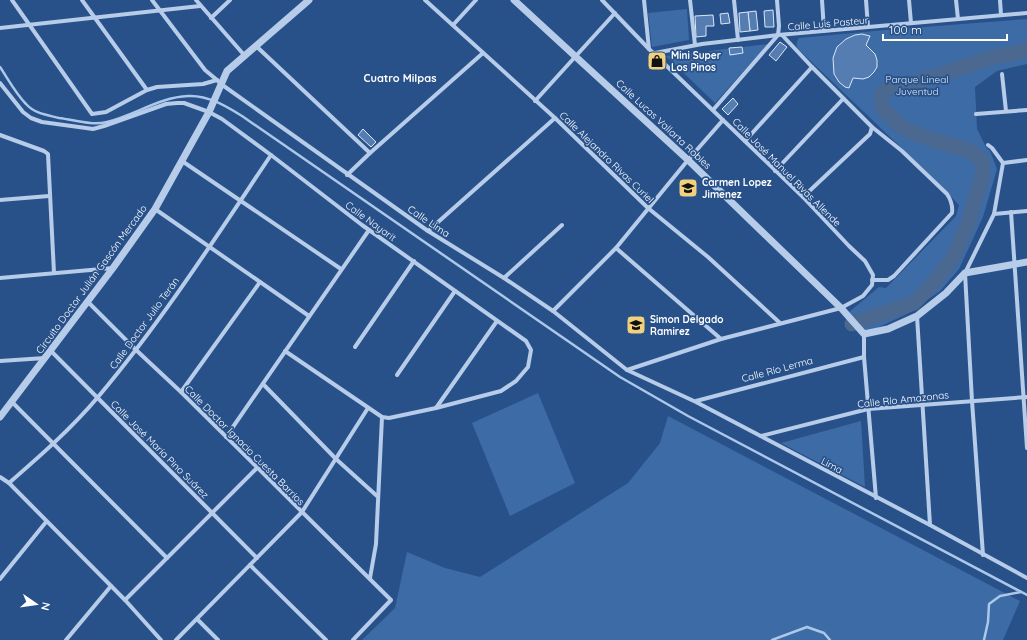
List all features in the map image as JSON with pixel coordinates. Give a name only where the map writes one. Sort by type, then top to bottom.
[{"type":"street","points":[[12,0],[92,114],[106,112],[147,90],[157,87],[219,82]]},
{"type":"street","points":[[82,0],[147,90]]},
{"type":"street","name":"Calle Lima","points":[[152,0],[205,70],[219,82],[347,175],[428,231],[504,278],[553,311],[627,370]]},
{"type":"street","points":[[196,0],[246,56]]},
{"type":"street","points":[[212,18],[230,0]]},
{"type":"street","name":"Circuito Doctor Julián Gascón Mercado","points":[[0,417],[114,268],[155,208],[210,110],[218,93],[219,82],[227,71],[309,0]]},
{"type":"street","name":"Calle Alejandro Rivas Curiel","points":[[425,0],[555,118],[648,208],[708,257],[780,324]]},
{"type":"street","points":[[453,26],[476,0]]},
{"type":"street","name":"Calle Lucas Vallarta Robles","points":[[514,0],[576,55],[688,160],[841,308],[864,334]]},
{"type":"street","name":"Calle José Manuel Rivas Allende","points":[[602,0],[649,49],[655,53],[803,197],[848,246],[865,261],[873,274],[872,280]]},
{"type":"street","points":[[644,0],[649,49]]},
{"type":"street","points":[[690,0],[695,45]]},
{"type":"street","points":[[734,0],[738,40]]},
{"type":"street","points":[[627,370],[721,340],[841,308],[863,296],[872,285],[872,280],[888,280],[894,276],[952,213],[953,206],[948,194],[902,151],[872,127],[780,35],[777,0]]},
{"type":"street","points":[[822,0],[824,31]]},
{"type":"street","points":[[866,0],[868,27]]},
{"type":"street","points":[[909,0],[911,23]]},
{"type":"street","points":[[956,0],[958,19]]},
{"type":"street","points":[[1000,0],[1001,15]]},
{"type":"street","points":[[0,28],[200,6]]},
{"type":"street","points":[[536,101],[615,13]]},
{"type":"street","name":"Calle Luis Pasteur","points":[[655,53],[695,45],[780,35],[1027,13]]},
{"type":"street","points":[[713,110],[780,35]]},
{"type":"street","points":[[256,46],[370,152]]},
{"type":"street","points":[[347,175],[370,152],[483,53]]},
{"type":"street","points":[[745,141],[812,67]]},
{"type":"street","points":[[1002,74],[1006,111]]},
{"type":"street","name":"Calle Nayarit","points":[[0,83],[23,112],[31,118],[42,122],[93,129],[166,104],[184,103],[210,110],[369,230],[526,341],[531,355],[528,367],[516,381],[501,391],[436,408]]},
{"type":"street","points":[[775,171],[843,99]]},
{"type":"street","points":[[976,114],[1027,110]]},
{"type":"street","points":[[428,231],[555,118]]},
{"type":"street","points":[[553,311],[616,248],[723,120]]},
{"type":"street","points":[[803,197],[870,134],[872,127]]},
{"type":"street","points":[[0,135],[44,151],[48,154],[54,273]]},
{"type":"street","points":[[876,498],[864,357],[864,334],[888,329],[916,316],[946,294],[965,273],[994,214],[1003,163],[988,145]]},
{"type":"street","name":"Calle Doctor Julio Terán","points":[[9,483],[54,444],[98,398],[136,349],[271,155]]},
{"type":"street","points":[[1003,163],[1027,160]]},
{"type":"street","points":[[182,161],[341,269]]},
{"type":"street","points":[[0,200],[50,196]]},
{"type":"street","points":[[155,208],[309,316]]},
{"type":"street","points":[[994,214],[1027,210]]},
{"type":"street","points":[[1011,212],[1025,397],[1027,448]]},
{"type":"street","points":[[504,278],[562,225]]},
{"type":"street","points":[[226,437],[369,230]]},
{"type":"street","points":[[616,248],[721,340]]},
{"type":"street","points":[[355,347],[414,261]]},
{"type":"street","points":[[965,273],[1027,262]]},
{"type":"street","points":[[0,278],[114,268]]},
{"type":"street","points":[[965,273],[983,555]]},
{"type":"street","points":[[181,392],[260,282]]},
{"type":"street","points":[[397,375],[455,291]]},
{"type":"street","name":"Calle Doctor Ignacio Cuesta Barrios","points":[[88,302],[391,600],[354,640]]},
{"type":"street","points":[[916,316],[930,525]]},
{"type":"street","points":[[286,351],[368,408],[382,417],[389,418],[436,408],[497,321]]},
{"type":"street","name":"Calle José María Pino Suárez","points":[[51,351],[257,558]]},
{"type":"street","name":"Calle Río Lerma","points":[[696,402],[864,357]]},
{"type":"street","points":[[0,361],[45,358]]},
{"type":"street","name":"Lima","points":[[627,370],[696,402],[876,498],[930,525],[1027,578]]},
{"type":"street","points":[[262,384],[336,459],[377,496]]},
{"type":"street","name":"Calle Río Amazonas","points":[[760,436],[868,409],[1025,397]]},
{"type":"street","points":[[12,402],[167,558]]},
{"type":"street","points":[[176,640],[302,512],[368,408]]},
{"type":"street","points":[[370,578],[376,544],[377,496],[382,417]]},
{"type":"street","points":[[125,600],[258,468]]},
{"type":"street","points":[[0,477],[9,483],[125,600],[161,640]]},
{"type":"street","points":[[0,579],[46,522]]},
{"type":"street","points":[[250,565],[326,640]]},
{"type":"street","points":[[66,640],[110,586]]},
{"type":"street","points":[[197,618],[218,640]]},
{"type":"green space","points":[[687,9],[689,40],[652,47],[648,13]]},
{"type":"green space","name":"Parque Lineal Juventud","points":[[1027,19],[1027,64],[997,71],[975,87],[977,129],[986,147],[990,151],[997,169],[983,217],[959,269],[940,291],[909,313],[866,333],[848,313],[879,287],[886,288],[956,216],[959,205],[933,178],[798,49],[796,44],[799,38]]},
{"type":"green space","points":[[768,44],[715,103],[666,56]]},
{"type":"green space","points":[[538,393],[575,483],[510,516],[472,423]]},
{"type":"green space","points":[[668,416],[1020,601],[1003,640],[362,640],[395,608],[407,552],[445,568],[480,577],[628,483],[660,443]]},
{"type":"green space","points":[[861,421],[865,487],[781,443]]},
{"type":"building","points":[[773,10],[774,27],[765,27],[764,11]]},
{"type":"building","points":[[756,11],[758,30],[750,31],[748,12]]},
{"type":"building","points":[[748,12],[750,31],[740,32],[739,13]]},
{"type":"building","points":[[728,13],[730,23],[721,24],[720,14]]},
{"type":"building","points":[[713,15],[714,26],[706,26],[706,36],[696,37],[695,16]]},
{"type":"building","points":[[862,34],[870,36],[866,45],[875,54],[877,67],[869,77],[863,79],[853,78],[849,88],[845,87],[839,82],[834,74],[833,58],[837,47],[846,39]]},
{"type":"building","points":[[780,42],[787,47],[776,61],[769,55]]},
{"type":"building","points":[[742,47],[743,53],[730,55],[729,48]]},
{"type":"building","points":[[733,98],[738,104],[728,115],[722,109]]},
{"type":"building","points":[[363,129],[376,142],[371,147],[358,135]]},
{"type":"waterway","points":[[852,324],[914,303],[937,279],[953,258],[969,222],[976,195],[981,183],[983,170],[982,160],[970,151],[918,135],[901,126],[883,109],[881,95],[889,87],[921,81],[990,58],[1018,53],[1027,49]]},
{"type":"waterway","points":[[0,67],[26,104],[37,112],[59,118],[83,122],[107,122],[157,103],[178,97],[188,96],[203,97],[223,105],[242,116],[620,377],[688,416],[1027,595]]},
{"type":"waterway","points":[[984,640],[988,622],[989,604],[1000,596],[1021,592]]},
{"type":"waterway","points":[[772,640],[807,627],[824,633],[830,640]]},
{"type":"place","name":"Mini Super Los Pinos","points":[[657,61]]},
{"type":"place","name":"Carmen Lopez Jimenez","points":[[688,188]]},
{"type":"place","name":"Simon Delgado Ramirez","points":[[636,325]]},
{"type":"district","name":"Cuatro Milpas","points":[[400,78]]}]
